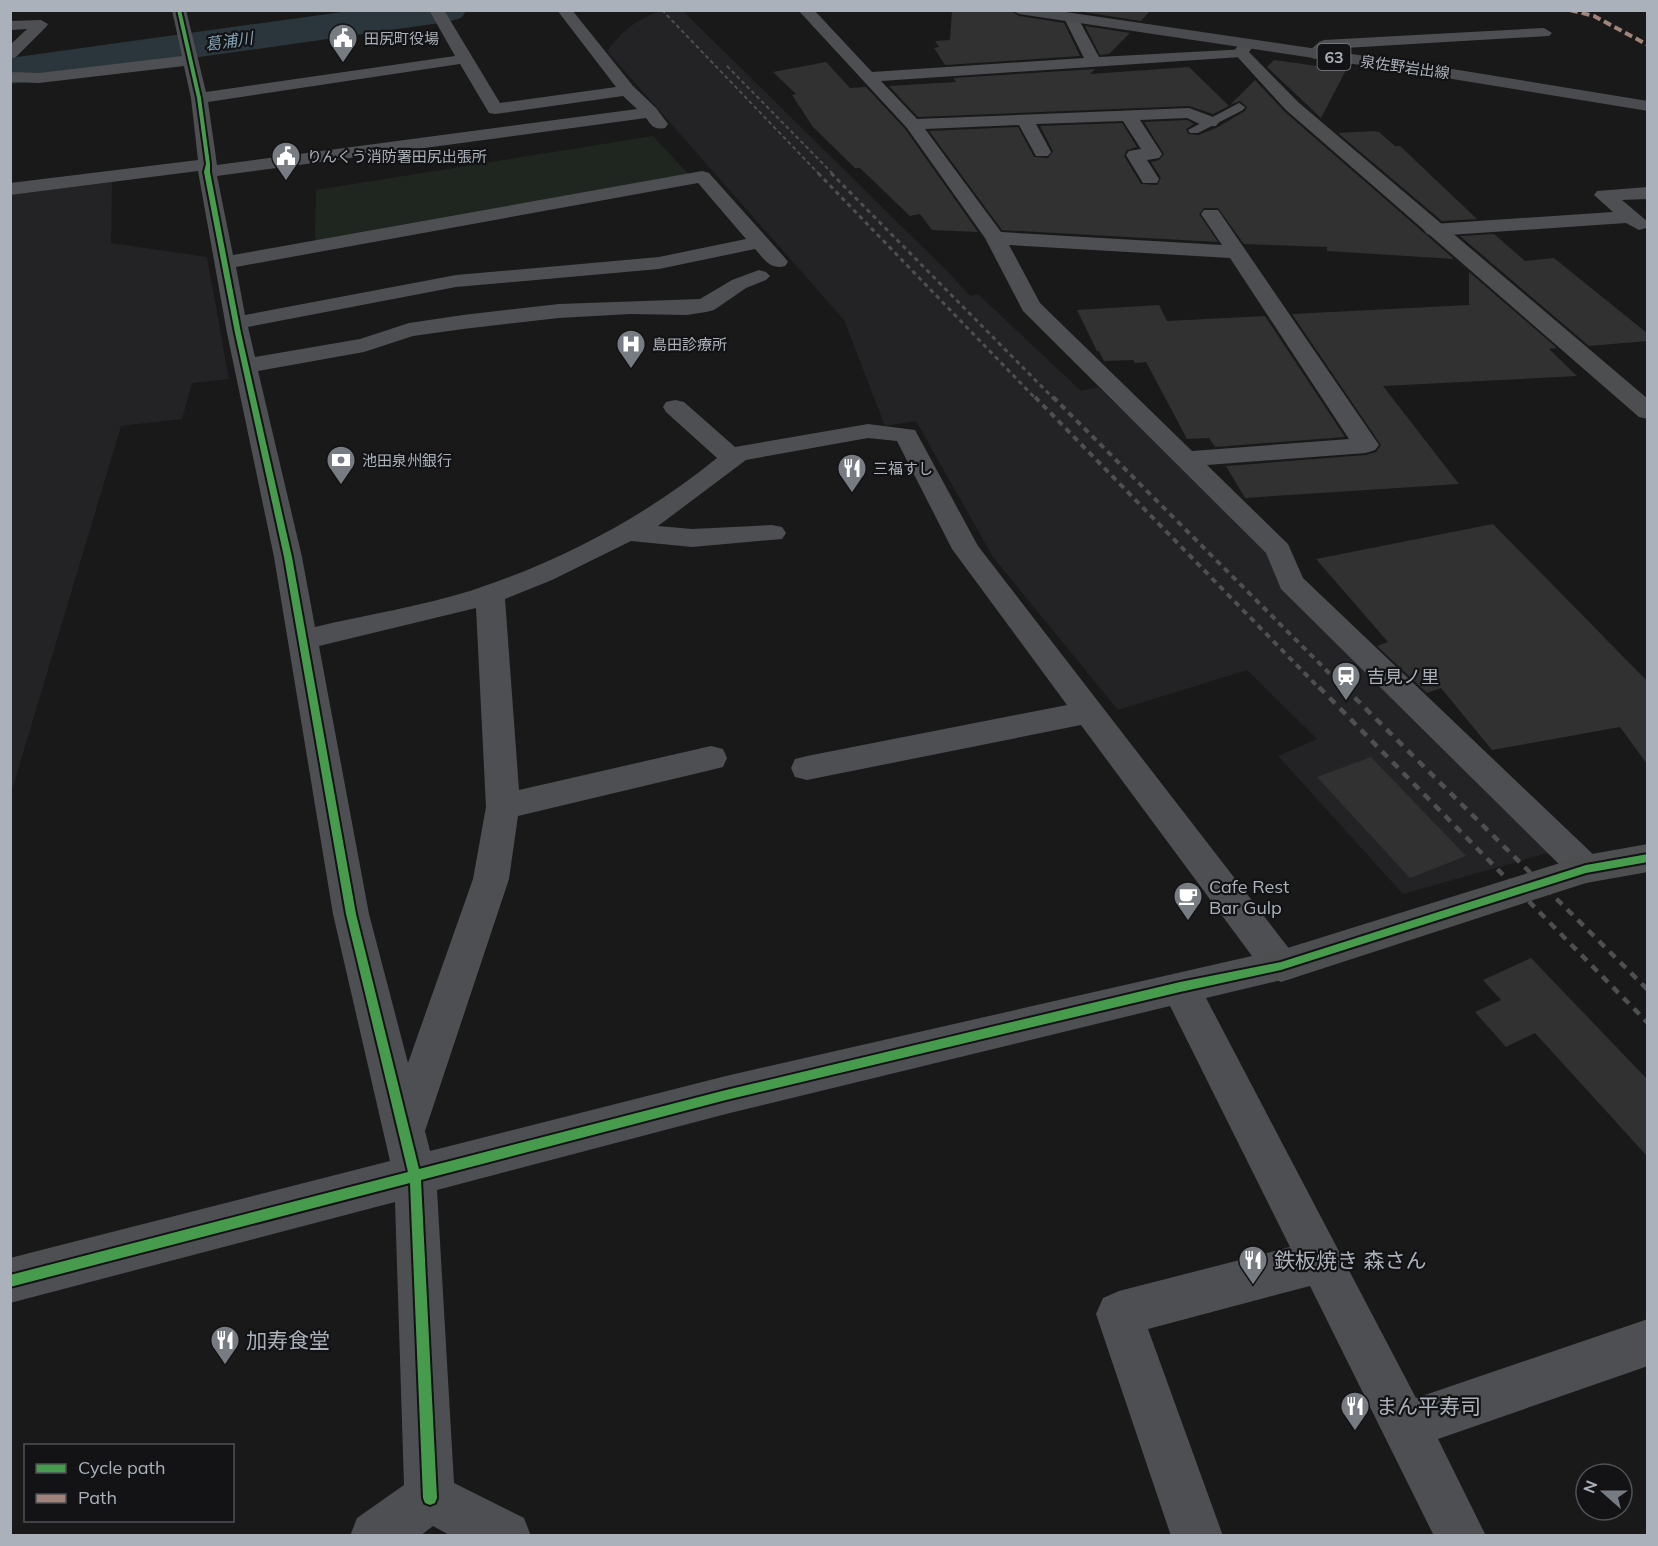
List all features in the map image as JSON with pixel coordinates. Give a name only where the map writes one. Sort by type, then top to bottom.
[{"type":"main road","name":"泉佐野岩出線","points":[[1019,10],[1048,13],[1244,48],[1314,54],[1647,106]]},
{"type":"street","points":[[179,10],[199,98],[207,168],[236,323],[288,557],[351,914],[415,1175],[430,1498]]},
{"type":"street","points":[[435,10],[495,109],[627,90]]},
{"type":"street","points":[[564,10],[627,90],[650,112],[661,128]]},
{"type":"street","points":[[805,10],[913,124],[994,238],[1031,306],[1278,550],[1290,582],[1586,869]]},
{"type":"street","points":[[1071,18],[1094,62]]},
{"type":"street","points":[[1443,39],[1452,23]]},
{"type":"street","points":[[10,26],[41,24],[10,54]]},
{"type":"street","points":[[1314,54],[1324,45],[1544,33]]},
{"type":"street","points":[[867,78],[1094,62],[1244,48],[1292,106],[1647,412]]},
{"type":"street","points":[[199,98],[465,59]]},
{"type":"street","points":[[10,77],[39,78],[190,60]]},
{"type":"street","points":[[10,189],[207,168],[650,112]]},
{"type":"street","points":[[913,124],[1189,113],[1210,122]]},
{"type":"street","points":[[1128,115],[1153,154],[1135,155],[1150,180]]},
{"type":"street","points":[[1025,119],[1042,152]]},
{"type":"street","points":[[225,263],[702,177],[778,262]]},
{"type":"street","points":[[1647,194],[1605,195],[1628,217],[1647,229]]},
{"type":"street","points":[[1185,459],[1366,445],[1211,214]]},
{"type":"street","points":[[1434,230],[1628,217]]},
{"type":"street","points":[[994,238],[1237,252]]},
{"type":"street","points":[[236,323],[456,280],[659,263],[760,242]]},
{"type":"street","points":[[246,366],[364,345],[409,330],[463,322],[560,311],[706,305],[739,284],[759,276]]},
{"type":"street","points":[[675,406],[732,458]]},
{"type":"street","points":[[303,640],[476,599],[542,574],[654,516],[738,454],[868,431],[906,435],[966,549],[1281,966]]},
{"type":"street","points":[[627,532],[693,538],[772,533]]},
{"type":"street","points":[[404,1131],[491,879],[503,807],[490,594]]},
{"type":"street","points":[[807,768],[1089,712]]},
{"type":"street","points":[[503,807],[711,758]]},
{"type":"street","points":[[10,1281],[726,1095],[1180,987],[1281,966],[1586,869],[1647,858]]},
{"type":"street","points":[[1180,987],[1461,1536]]},
{"type":"street","points":[[1197,1536],[1119,1314],[1321,1262]]},
{"type":"street","points":[[1405,1426],[1647,1342]]},
{"type":"street","points":[[375,1536],[430,1498]]},
{"type":"street","points":[[430,1498],[506,1536]]},
{"type":"lane","points":[[1194,130],[1239,107]]},
{"type":"shaded area","points":[[683,11],[970,296],[978,294],[1081,391],[1098,387],[1187,471],[1555,851],[1403,894],[1278,756],[1317,739],[1247,670],[1118,710],[993,557],[916,421],[885,426],[844,320],[607,51],[621,34],[635,23],[654,13]]},
{"type":"shaded area","points":[[653,136],[691,177],[315,244],[316,190]]},
{"type":"shaded area","points":[[112,182],[111,243],[207,257],[229,379],[192,383],[182,419],[121,426],[11,793],[11,194]]},
{"type":"building","points":[[952,10],[1010,10],[1019,16],[1064,23],[1080,56],[945,65],[934,48],[939,47],[935,41],[950,40]]},
{"type":"building","points":[[1071,10],[1151,10],[1141,21]]},
{"type":"building","points":[[1085,26],[1130,33],[1109,54],[1100,55]]},
{"type":"building","points":[[1274,60],[1346,70],[1321,118],[1267,67]]},
{"type":"building","points":[[826,62],[850,88],[866,87],[905,129],[978,232],[932,230],[920,214],[910,216],[860,168],[855,168],[813,127],[792,95],[796,94],[773,72]]},
{"type":"building","points":[[1189,67],[1229,106],[1213,114],[1189,106],[918,117],[889,86],[956,82],[953,78],[1095,69],[1090,74]]},
{"type":"building","points":[[1255,80],[1285,112],[1454,259],[1327,251],[1327,247],[1244,244],[1218,208],[1204,208],[1199,214],[1218,242],[1002,230],[929,131],[1018,127],[1034,157],[1048,158],[1053,151],[1040,126],[1122,123],[1137,147],[1127,150],[1124,156],[1141,184],[1157,185],[1161,178],[1151,162],[1159,160],[1164,154],[1144,122],[1187,120],[1194,124],[1186,129],[1188,134],[1199,135],[1245,111],[1247,107],[1240,101],[1230,105]]},
{"type":"building","points":[[1379,132],[1395,146],[1400,146],[1477,219],[1442,221],[1338,133]]},
{"type":"building","points":[[1494,234],[1525,261],[1554,258],[1647,333],[1647,341],[1589,346],[1460,236]]},
{"type":"building","points":[[1469,272],[1557,348],[1549,349],[1577,376],[1383,386],[1459,484],[1245,498],[1226,466],[1366,455],[1376,452],[1381,445],[1292,314],[1469,305]]},
{"type":"building","points":[[1159,305],[1167,321],[1265,316],[1345,437],[1215,447],[1209,438],[1187,439],[1146,362],[1104,361],[1077,310]]},
{"type":"building","points":[[1493,524],[1647,681],[1647,764],[1620,727],[1492,750],[1441,688],[1427,693],[1377,646],[1388,642],[1316,559]]},
{"type":"building","points":[[1371,757],[1466,856],[1410,878],[1317,777]]},
{"type":"building","points":[[1531,958],[1647,1079],[1647,1156],[1535,1033],[1506,1047],[1475,1012],[1501,1000],[1483,980]]},
{"type":"waterway","name":"葛浦川","points":[[10,71],[447,10]]},
{"type":"railway","points":[[662,10],[819,174]]},
{"type":"railway","points":[[727,66],[833,174]]},
{"type":"railway","points":[[818,173],[1036,399]]},
{"type":"railway","points":[[831,173],[1054,399]]},
{"type":"railway","points":[[1035,397],[1320,689]]},
{"type":"railway","points":[[1053,397],[1345,689]]},
{"type":"railway","points":[[1319,687],[1648,1023]]},
{"type":"railway","points":[[1344,687],[1648,990]]},
{"type":"marked path","points":[[1570,10],[1594,16],[1648,45]]},
{"type":"cycle path","points":[[179,10],[199,98],[208,164],[207,172],[238,333],[288,557],[351,914],[415,1175],[430,1498]]},
{"type":"cycle path","points":[[10,1281],[726,1095],[1180,987],[1281,966],[1586,869],[1648,858]]},
{"type":"place","name":"田尻町役場","points":[[343,64]]},
{"type":"place","name":"りんくう消防署田尻出張所","points":[[286,182]]},
{"type":"place","name":"島田診療所","points":[[631,370]]},
{"type":"place","name":"池田泉州銀行","points":[[341,486]]},
{"type":"place","name":"三福すし","points":[[852,494]]},
{"type":"place","name":"吉見ノ里","points":[[1346,702]]},
{"type":"place","name":"Cafe Rest Bar Gulp","points":[[1188,922]]},
{"type":"place","name":"鉄板焼き 森さん","points":[[1253,1286]]},
{"type":"place","name":"加寿食堂","points":[[225,1366]]},
{"type":"place","name":"まん平寿司","points":[[1355,1432]]}]
